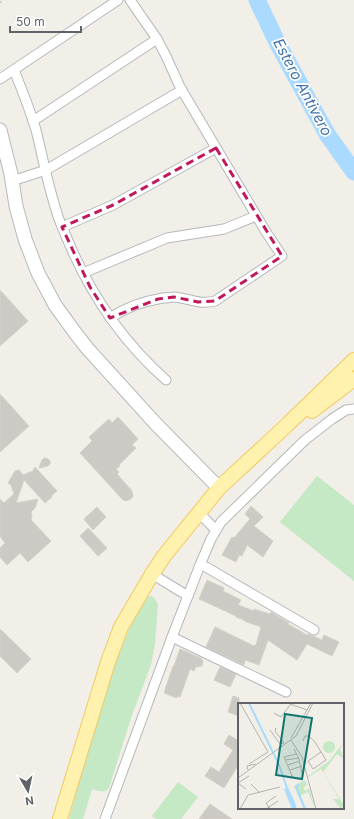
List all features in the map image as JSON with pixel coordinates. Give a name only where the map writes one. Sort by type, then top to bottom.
[{"type":"main road","points":[[60,819],[108,662],[121,627],[152,574],[164,556],[218,488],[287,426],[354,360]]},
{"type":"main road","points":[[287,426],[316,408],[354,379]]},
{"type":"street","points":[[0,79],[118,0]]},
{"type":"street","points":[[110,318],[119,312],[138,304],[166,298],[174,297],[207,303],[215,301],[282,256],[256,216],[182,90],[157,39],[130,0]]},
{"type":"street","points":[[33,121],[157,39]]},
{"type":"street","points":[[14,70],[33,121],[57,214],[73,254],[90,287],[110,318],[139,354],[166,380]]},
{"type":"street","points":[[12,181],[46,170],[182,90]]},
{"type":"street","points":[[0,130],[20,223],[30,255],[46,289],[65,320],[87,348],[155,423],[218,488]]},
{"type":"street","points":[[62,227],[113,205],[216,148]]},
{"type":"street","points":[[83,273],[167,238],[224,230],[256,216]]},
{"type":"street","points":[[105,819],[172,637],[200,565],[216,530],[221,522],[306,440],[332,419],[346,410],[354,409]]},
{"type":"street","points":[[198,512],[216,530]]},
{"type":"street","points":[[200,565],[206,567],[314,630]]},
{"type":"street","points":[[152,574],[188,596]]},
{"type":"street","points":[[172,637],[286,692]]},
{"type":"highlighted area","points":[[216,148],[282,256],[215,301],[198,302],[174,297],[158,299],[110,318],[90,287],[62,227],[113,205]]},
{"type":"green space","points":[[317,476],[354,505],[354,581],[280,522]]},
{"type":"green space","points":[[152,596],[158,605],[155,644],[151,665],[132,715],[109,788],[103,791],[92,789],[83,819],[69,819],[103,694],[132,622],[148,597]]},
{"type":"green space","points":[[178,782],[198,797],[181,819],[156,819],[152,816]]},
{"type":"building","points":[[0,290],[28,321],[0,346]]},
{"type":"building","points":[[0,394],[29,426],[0,452]]},
{"type":"building","points":[[118,417],[138,439],[132,445],[136,448],[116,469],[119,472],[117,474],[132,491],[133,496],[131,499],[126,501],[123,500],[80,453],[92,441],[89,437],[109,419],[112,423]]},
{"type":"building","points":[[44,458],[50,461],[50,464],[39,468],[42,460]]},
{"type":"building","points":[[35,467],[57,491],[45,503],[24,480],[16,503],[38,499],[35,508],[31,512],[31,520],[51,541],[28,562],[20,553],[7,565],[0,557],[0,548],[5,543],[0,536],[0,499],[4,503],[14,494],[11,485],[8,483],[15,471],[19,470],[23,475],[33,471]]},
{"type":"building","points":[[251,506],[263,517],[254,526],[273,541],[263,557],[247,545],[242,556],[239,555],[236,562],[222,555],[232,537],[234,538],[250,519],[245,514]]},
{"type":"building","points":[[97,507],[106,517],[93,530],[84,519]]},
{"type":"building","points":[[88,528],[107,548],[98,556],[80,536]]},
{"type":"building","points":[[207,580],[224,588],[223,591],[241,600],[238,605],[254,611],[254,609],[270,614],[271,612],[307,635],[308,634],[322,640],[324,635],[339,642],[332,656],[307,644],[297,660],[268,640],[259,665],[245,660],[244,665],[206,647],[215,627],[254,646],[256,645],[261,627],[244,621],[199,599]]},
{"type":"building","points":[[0,629],[31,659],[17,673],[0,656]]},
{"type":"building","points":[[180,649],[201,658],[203,662],[202,666],[196,667],[194,671],[190,669],[180,697],[177,696],[177,698],[164,693]]},
{"type":"building","points":[[220,667],[236,674],[230,687],[214,680]]},
{"type":"building","points":[[233,696],[239,698],[238,716],[228,712]]},
{"type":"building","points":[[229,735],[238,740],[238,766],[224,788],[205,776],[211,767],[219,772],[233,750],[224,744]]},
{"type":"building","points":[[210,804],[232,819],[199,819]]},
{"type":"waterway","name":"Estero Antivero","points":[[257,0],[278,44],[327,134],[354,172]]}]
